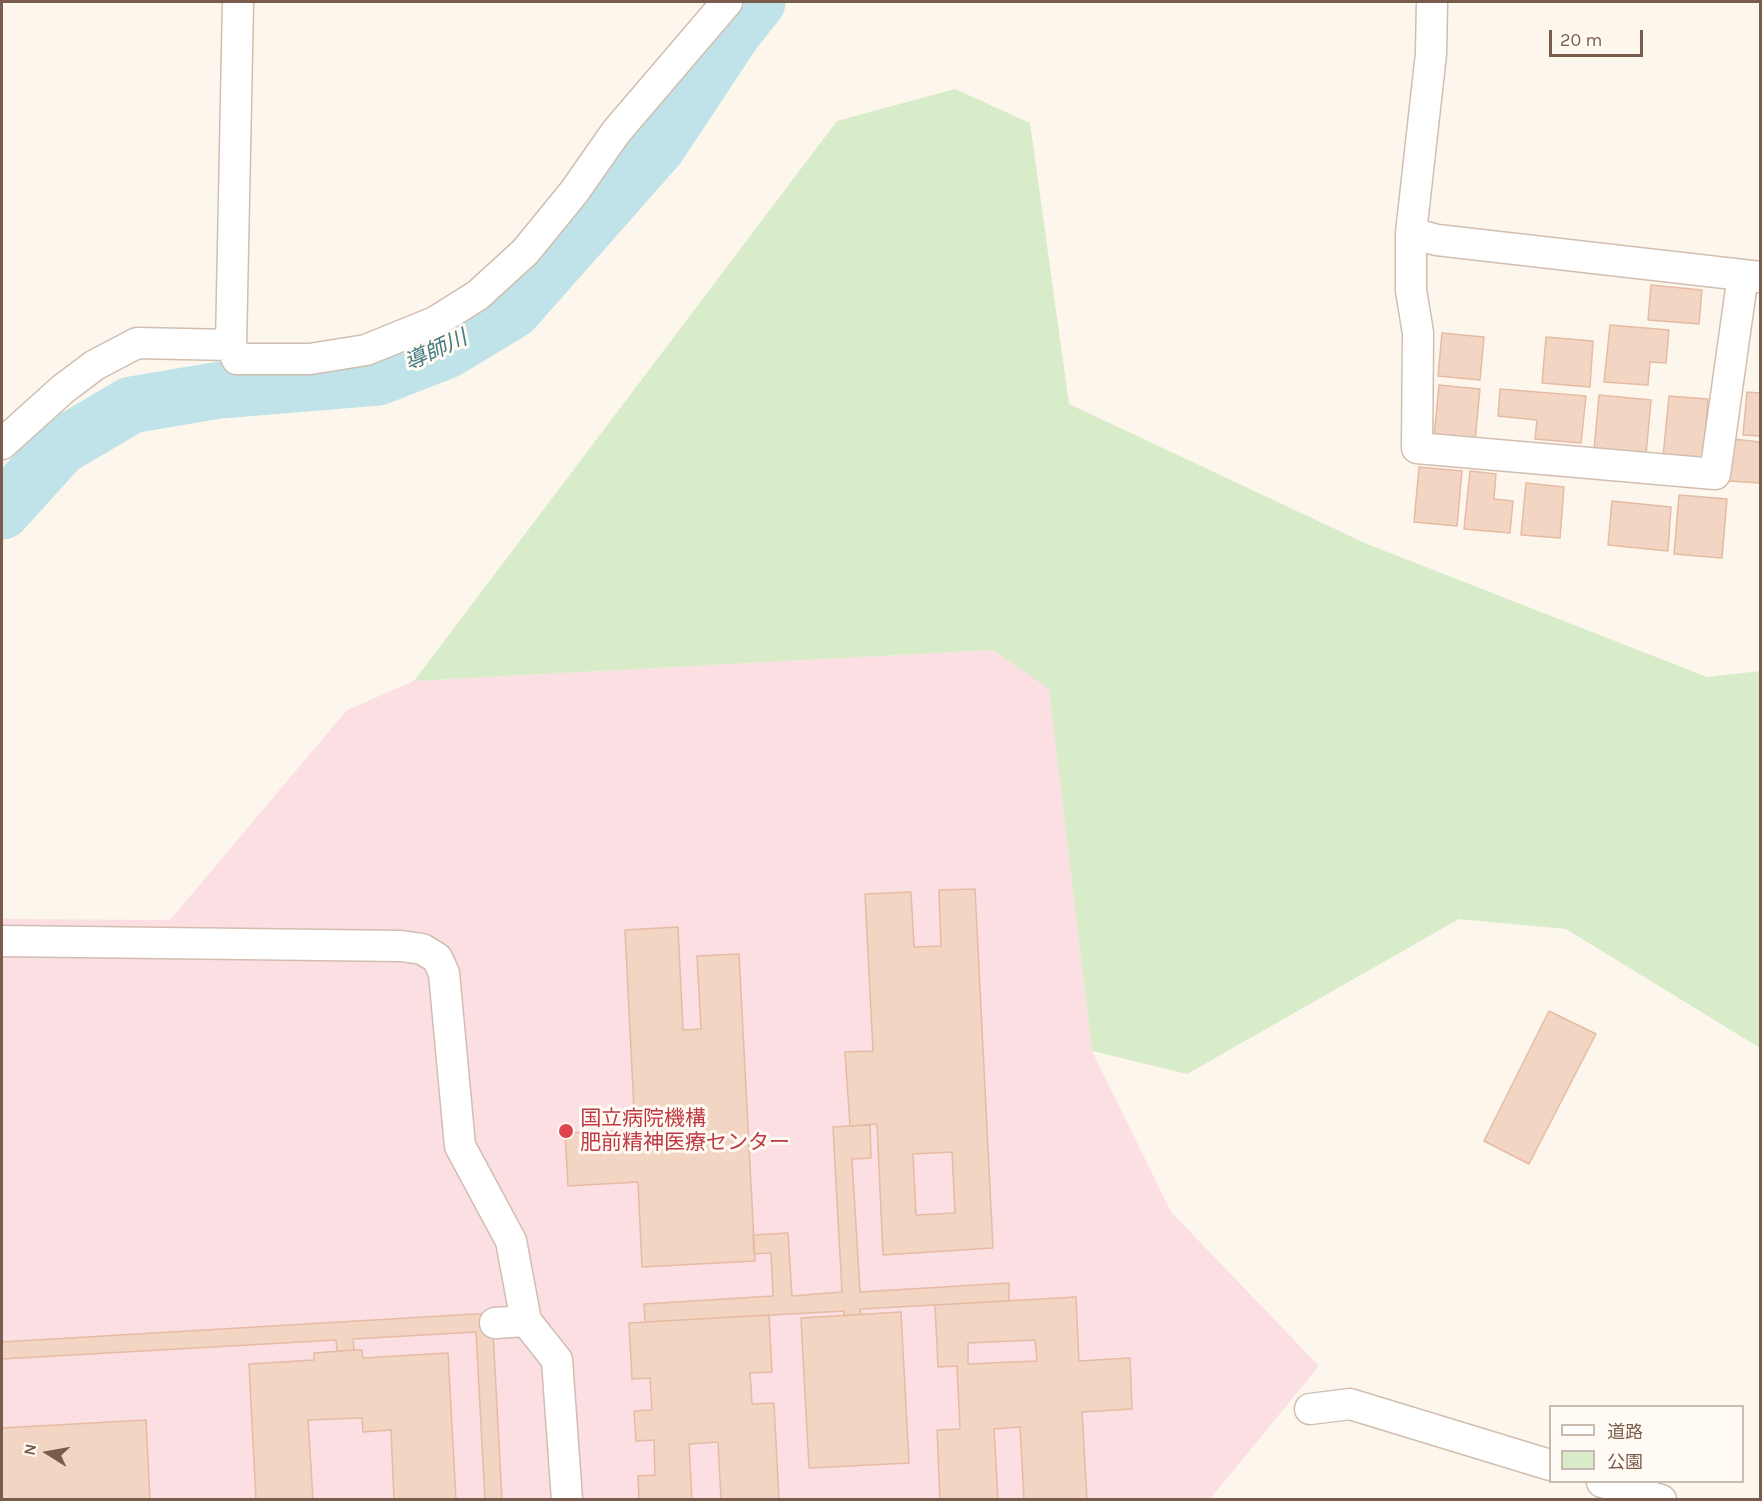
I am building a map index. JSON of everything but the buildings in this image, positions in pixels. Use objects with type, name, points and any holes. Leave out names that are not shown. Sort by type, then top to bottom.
[{"type":"street","points":[[238,2],[231,345],[237,359],[310,359],[366,350],[435,322],[478,295],[525,252],[574,192],[616,132],[727,2]]},
{"type":"street","points":[[1411,233],[1437,240],[1752,276],[1715,474],[1417,448],[1418,333],[1411,290],[1411,233],[1424,125],[1432,2]]},
{"type":"street","points":[[2,444],[63,389],[95,365],[137,344],[231,345]]},
{"type":"street","points":[[2,941],[401,946],[422,949],[437,958],[444,973],[460,1146],[511,1241],[526,1321],[557,1360],[567,1500]]},
{"type":"street","points":[[495,1323],[526,1321]]},
{"type":"street","points":[[1310,1409],[1350,1404],[1549,1465]]},
{"type":"street","points":[[1605,1483],[1661,1500]]},
{"type":"shaded area","name":"国立病院機構 肥前精神医療センター","points":[[993,650],[1049,688],[1092,1051],[1171,1212],[1319,1366],[1210,1499],[2,1500],[2,919],[170,920],[347,710],[414,681]]},
{"type":"green space","points":[[955,89],[1030,123],[1069,404],[1367,544],[1707,677],[1760,671],[1760,1048],[1566,929],[1459,919],[1187,1074],[1092,1051],[1049,689],[993,650],[414,681],[837,121]]},
{"type":"waterway","name":"導師川","points":[[2,511],[60,447],[131,405],[220,390],[378,377],[447,350],[513,310],[657,147],[733,32],[757,2]]},
{"type":"place","name":"国立病院機構 肥前精神医療センター","points":[[566,1131]]}]
